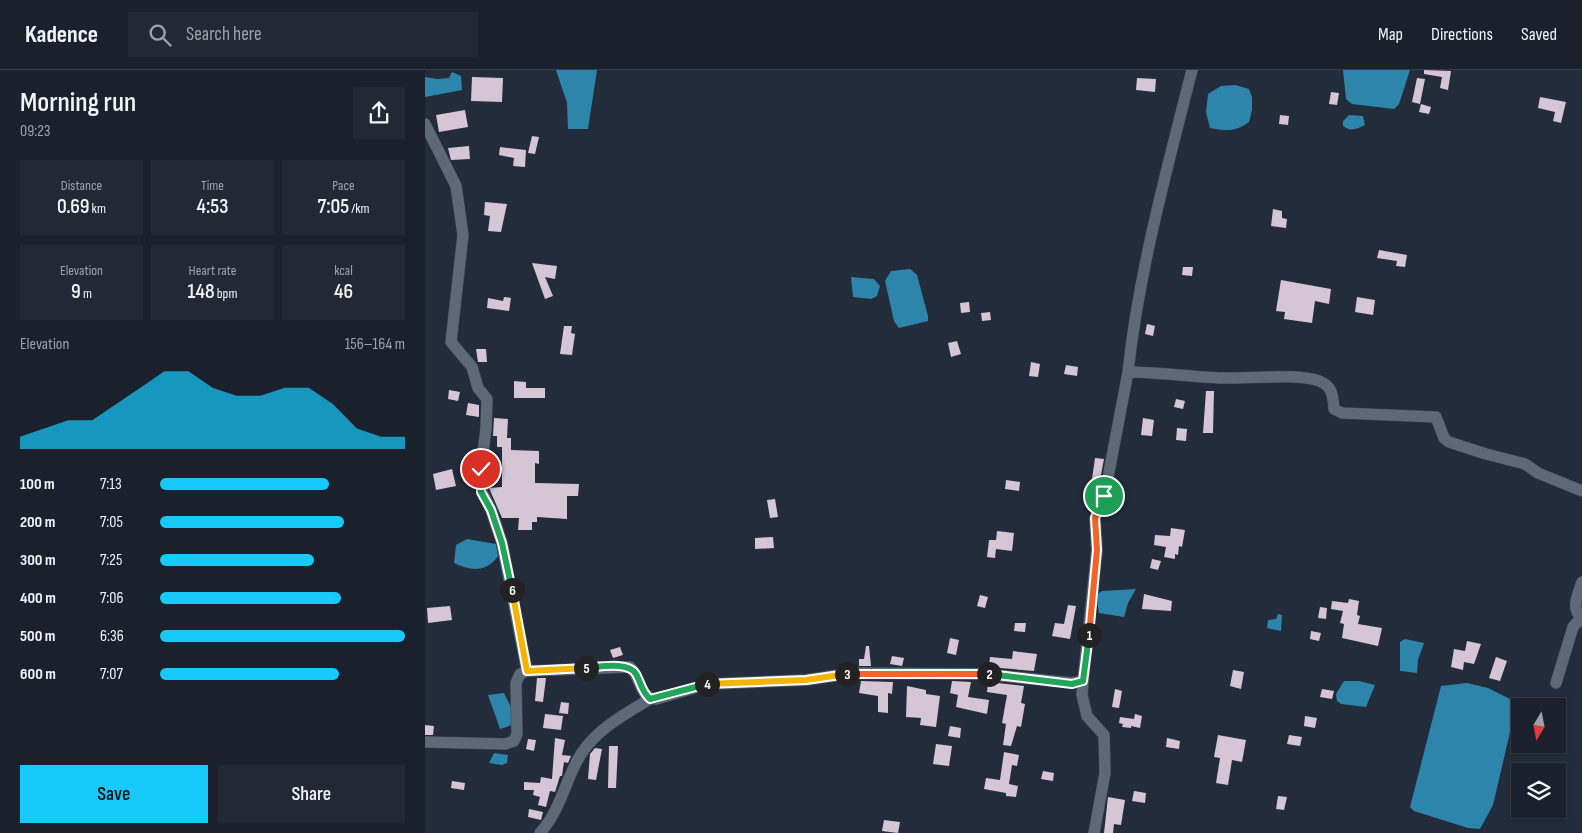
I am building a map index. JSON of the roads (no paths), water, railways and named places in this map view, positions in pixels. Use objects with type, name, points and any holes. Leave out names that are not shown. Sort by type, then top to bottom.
[{"type":"street","points":[[1095,833],[1105,773],[1105,754],[1103,735],[1087,716],[1082,695],[1097,550],[1095,518],[1106,488],[1128,372],[1132,330],[1159,204],[1192,70]]},
{"type":"street","points":[[425,124],[456,186],[463,235],[451,342],[472,367],[478,388],[487,399],[481,492],[491,510],[502,543],[527,671]]},
{"type":"street","points":[[1128,372],[1220,378],[1303,378],[1319,381],[1328,386],[1332,392],[1334,409],[1342,413],[1435,417],[1444,438],[1449,442],[1525,464],[1544,476],[1582,491]]},
{"type":"street","points":[[1556,683],[1573,627],[1581,618],[1576,613],[1575,605],[1582,582]]},
{"type":"street","points":[[425,742],[505,744],[514,741],[517,734],[516,682],[520,674],[527,671],[630,667],[636,672],[644,694],[650,699]]},
{"type":"street","points":[[540,833],[551,821],[581,754],[610,722],[650,699],[656,699],[708,684],[806,680],[853,673],[975,673],[1072,684],[1083,681]]},
{"type":"water","points":[[556,70],[597,70],[588,129],[568,129],[567,103]]},
{"type":"water","points":[[1343,70],[1410,70],[1399,104],[1394,109],[1352,104],[1346,99]]},
{"type":"water","points":[[452,72],[461,76],[462,90],[425,97],[425,77],[449,78]]},
{"type":"water","points":[[1235,85],[1249,89],[1252,97],[1252,110],[1249,122],[1240,128],[1230,130],[1210,128],[1206,112],[1208,94],[1221,86]]},
{"type":"water","points":[[1349,115],[1363,116],[1365,125],[1354,129],[1346,128],[1343,126],[1343,121]]},
{"type":"water","points":[[910,269],[917,275],[928,321],[899,328],[894,321],[885,281],[891,271]]},
{"type":"water","points":[[851,277],[874,279],[880,286],[877,296],[871,299],[853,297]]},
{"type":"water","points":[[467,539],[496,544],[498,556],[493,562],[478,569],[466,568],[454,563],[456,545]]},
{"type":"water","points":[[1136,589],[1128,603],[1124,617],[1099,613],[1096,595],[1102,591]]},
{"type":"water","points":[[1278,614],[1282,615],[1281,631],[1267,628],[1268,620],[1276,619]]},
{"type":"water","points":[[1405,639],[1424,643],[1418,660],[1417,673],[1400,671],[1400,642]]},
{"type":"water","points":[[1344,681],[1359,681],[1375,685],[1366,707],[1341,704],[1337,701],[1336,694]]},
{"type":"water","points":[[1467,683],[1488,688],[1510,699],[1511,701],[1511,728],[1493,805],[1480,829],[1468,828],[1414,811],[1410,807],[1441,686]]},
{"type":"water","points":[[504,693],[513,711],[512,725],[500,729],[488,695]]},
{"type":"water","points":[[494,753],[508,755],[507,763],[502,765],[489,763]]}]
